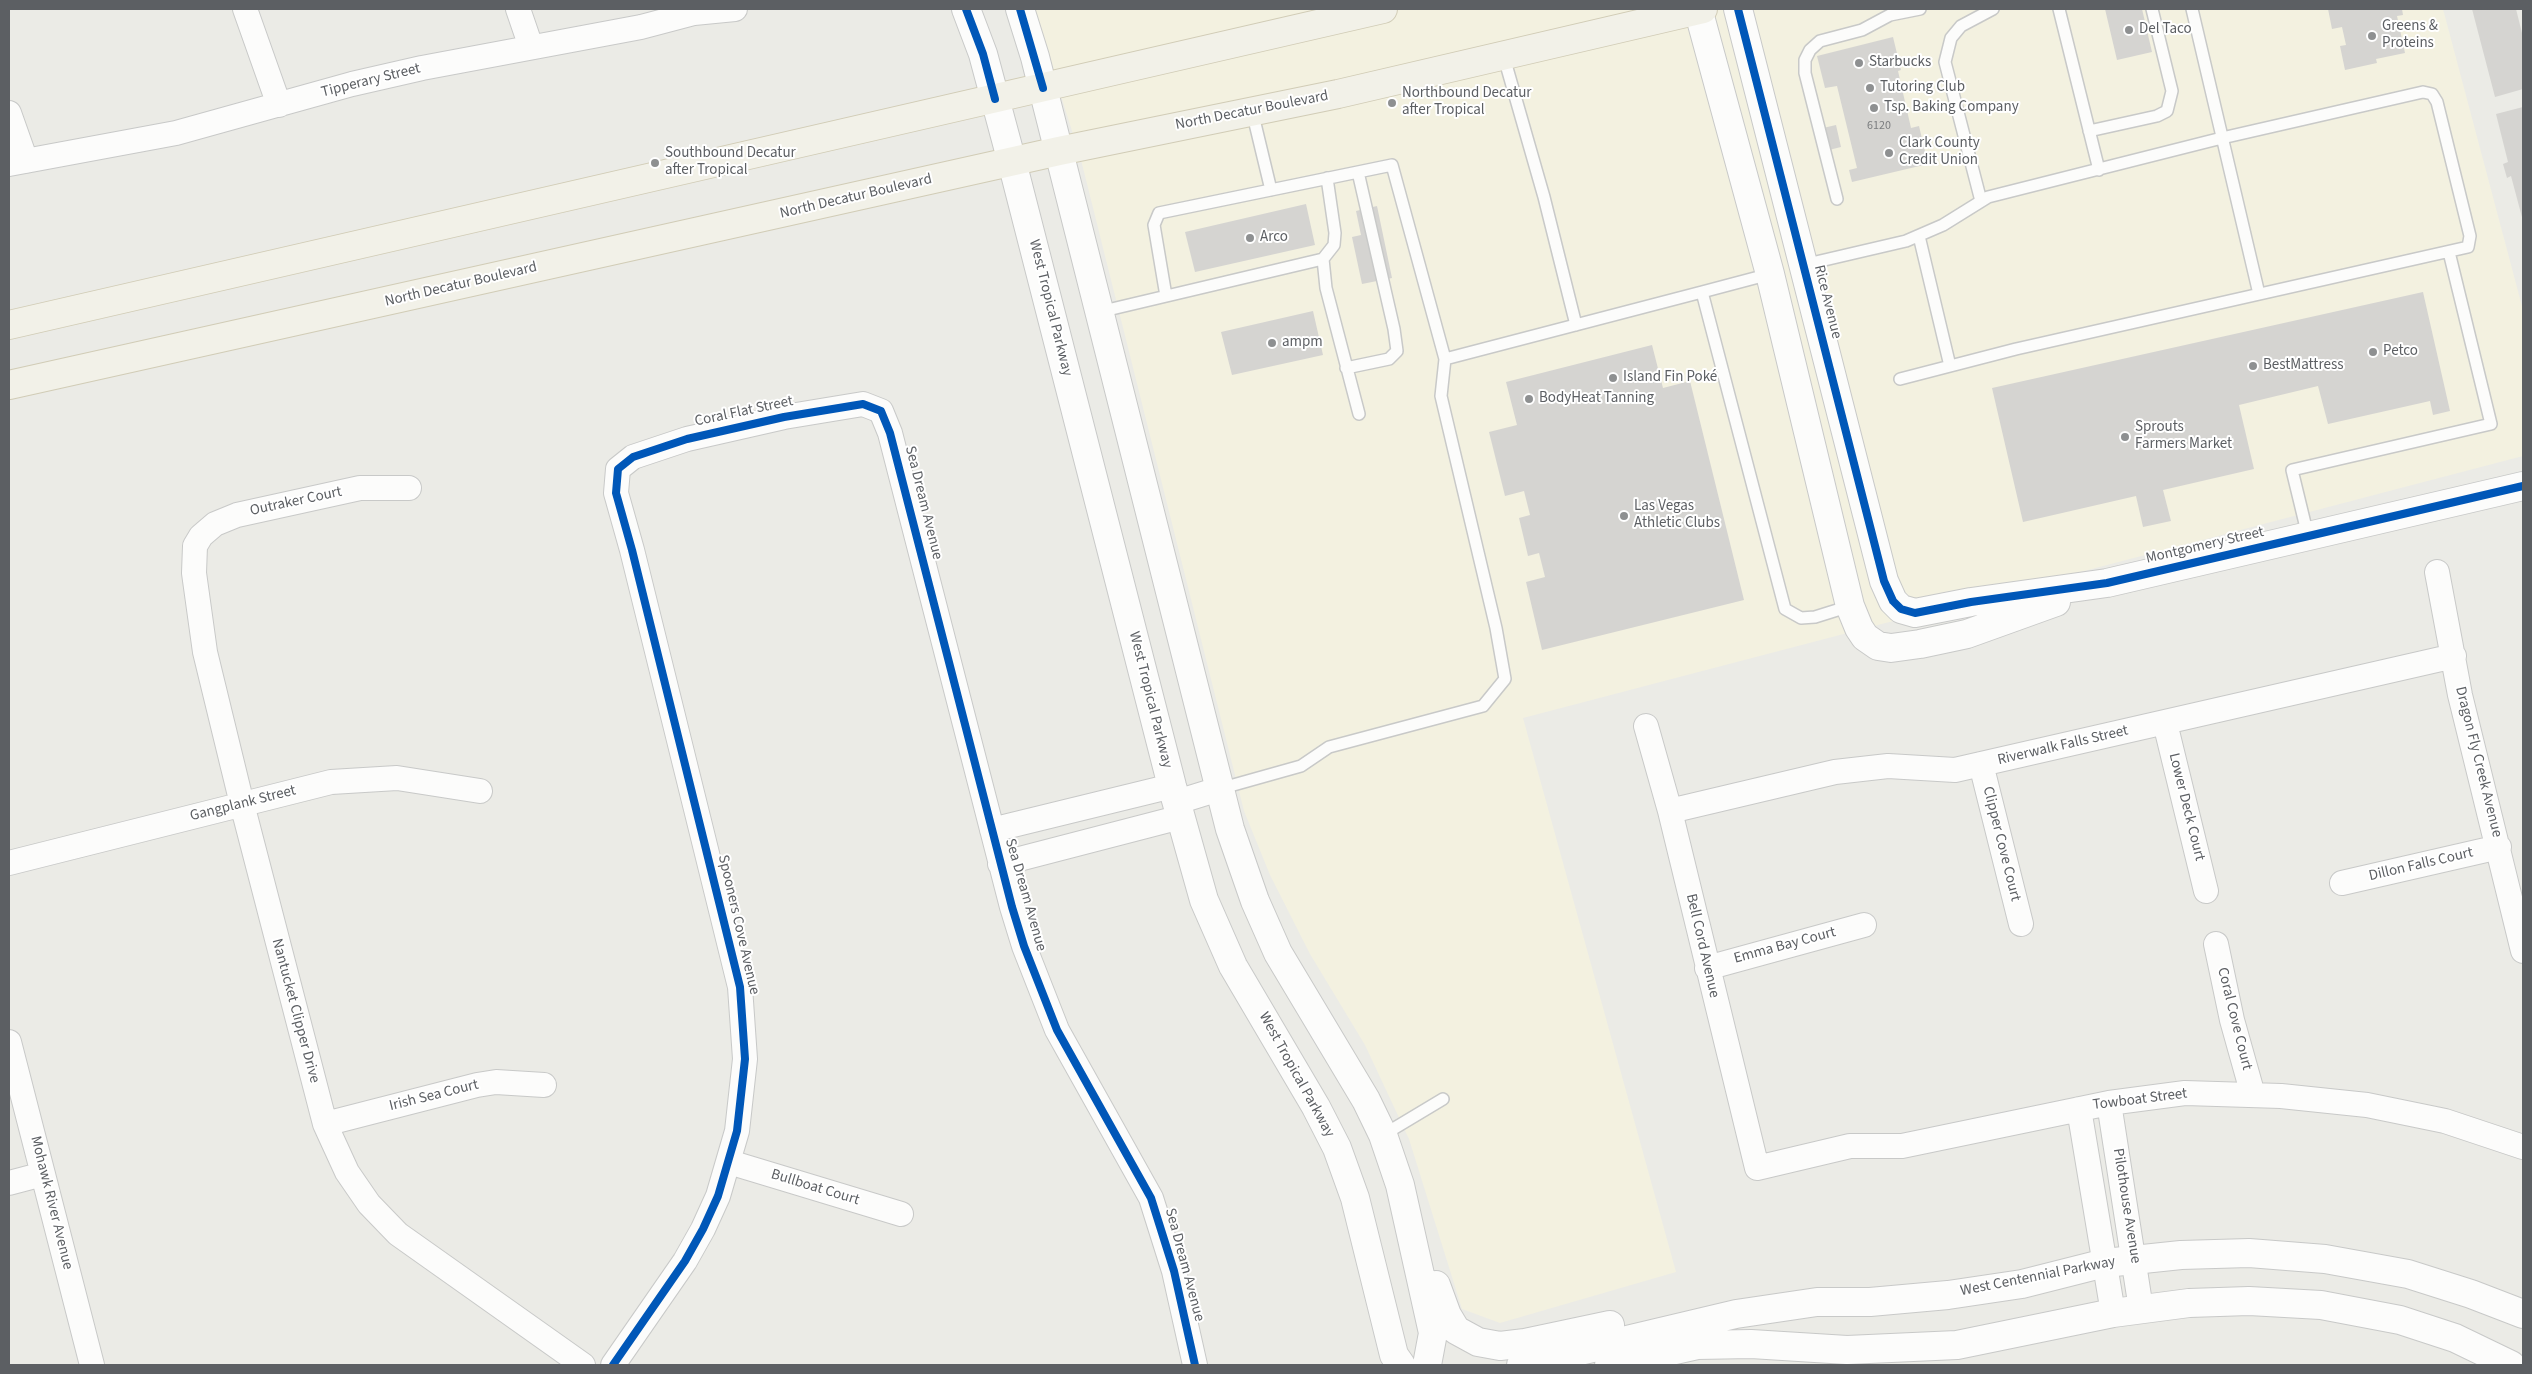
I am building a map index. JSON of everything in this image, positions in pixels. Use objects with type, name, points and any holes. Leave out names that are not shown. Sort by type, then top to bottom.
[{"type":"main road","name":"West Tropical Parkway","points":[[966,9],[983,54],[1012,162],[1204,900],[1233,966],[1316,1107],[1337,1148],[1355,1198],[1394,1355],[1401,1365]]},
{"type":"main road","points":[[1020,9],[1043,88],[1230,829],[1255,901],[1278,953],[1362,1093],[1383,1136],[1447,1315],[1456,1330],[1478,1342],[1500,1346],[1526,1344],[1744,1298],[1816,1302]]},
{"type":"main road","points":[[9,325],[1383,9]]},
{"type":"main road","points":[[1700,9],[1770,274],[1850,606],[1856,603],[1859,596],[1845,432]]},
{"type":"main road","name":"North Decatur Boulevard","points":[[9,385],[1058,151],[1338,94],[1700,9]]},
{"type":"main road","name":"Rice Avenue","points":[[1738,9],[1884,581],[1893,601]]},
{"type":"main road","points":[[1770,274],[1803,265]]},
{"type":"main road","name":"Montgomery Street","points":[[1893,601],[1901,609],[1915,613],[1971,602],[2107,583],[2523,486]]},
{"type":"main road","name":"Montgomery Street","points":[[1850,606],[1865,637],[1878,646],[1891,648],[1967,634],[2107,583]]},
{"type":"main road","points":[[1400,1185],[1433,1333],[1427,1365]]},
{"type":"main road","name":"West Centennial Parkway","points":[[1521,1365],[1736,1314],[1816,1302],[1870,1302],[1948,1295],[2022,1284],[2104,1263],[2182,1254],[2249,1253],[2326,1259],[2408,1274],[2471,1294],[2523,1314]]},
{"type":"main road","points":[[1609,1365],[1697,1345],[1751,1344],[1847,1350],[1957,1345],[2113,1313],[2189,1303],[2249,1301],[2321,1305],[2400,1320],[2455,1338],[2511,1365]]},
{"type":"street","points":[[245,9],[279,106]]},
{"type":"street","points":[[518,9],[532,47]]},
{"type":"street","name":"Tipperary Street","points":[[17,162],[176,133],[279,106],[352,84],[641,27],[694,13],[735,9]]},
{"type":"street","points":[[9,113],[17,162]]},
{"type":"street","name":"Coral Flat Street","points":[[618,469],[633,457],[687,439],[849,405],[863,404],[881,411]]},
{"type":"street","name":"Sea Dream Avenue","points":[[881,411],[898,463],[1000,864],[1024,946],[1057,1030],[1151,1198],[1169,1255],[1195,1365]]},
{"type":"street","name":"Spooners Cove Avenue","points":[[613,1365],[685,1261],[704,1229],[729,1162],[741,1103],[745,1060],[740,987],[632,550],[620,510],[616,493],[618,469]]},
{"type":"street","name":"Outraker Court","points":[[195,546],[201,536],[215,524],[237,515],[360,488],[409,488]]},
{"type":"street","name":"Nantucket Clipper Drive","points":[[195,546],[194,573],[204,642],[242,804],[325,1124],[347,1172],[369,1204],[398,1234],[583,1365]]},
{"type":"street","name":"Dragon Fly Creek Avenue","points":[[2437,572],[2460,696],[2499,847],[2523,951]]},
{"type":"street","name":"Riverwalk Falls Street","points":[[1670,811],[1835,772],[1888,766],[1955,770],[2454,656]]},
{"type":"street","name":"Lower Deck Court","points":[[2165,723],[2206,891]]},
{"type":"street","name":"Bell Cord Avenue","points":[[1646,726],[1670,811],[1757,1168]]},
{"type":"street","name":"Clipper Cove Court","points":[[1981,764],[2021,924]]},
{"type":"street","name":"Gangplank Street","points":[[9,863],[331,782],[397,778],[480,791]]},
{"type":"street","points":[[1000,864],[1073,845],[1177,802],[1220,789]]},
{"type":"street","points":[[992,830],[1065,813],[1177,802]]},
{"type":"street","points":[[1065,813],[1073,845]]},
{"type":"street","name":"Dillon Falls Court","points":[[2342,883],[2499,847]]},
{"type":"street","name":"Emma Bay Court","points":[[1707,968],[1864,925]]},
{"type":"street","name":"Coral Cove Court","points":[[2216,944],[2232,1020],[2253,1095]]},
{"type":"street","name":"Mohawk River Avenue","points":[[9,1042],[92,1365]]},
{"type":"street","name":"Irish Sea Court","points":[[325,1124],[477,1085],[496,1082],[544,1085]]},
{"type":"street","name":"Towboat Street","points":[[1757,1168],[1850,1146],[1902,1146],[2109,1103],[2185,1093],[2253,1095],[2319,1100],[2406,1112],[2445,1121],[2523,1147]]},
{"type":"street","name":"Pilothouse Avenue","points":[[2109,1103],[2135,1259],[2141,1309]]},
{"type":"street","name":"Pilothouse Avenue","points":[[2079,1109],[2113,1313]]},
{"type":"street","name":"Bullboat Court","points":[[729,1162],[901,1214]]},
{"type":"street","points":[[9,1183],[43,1174]]},
{"type":"lane","points":[[1837,199],[1805,73],[1805,60],[1810,50],[1820,41],[1862,30],[1890,15],[1920,9]]},
{"type":"lane","points":[[1981,201],[1945,62],[1951,38],[1961,26],[1993,9]]},
{"type":"lane","points":[[2059,9],[2099,170]]},
{"type":"lane","points":[[2089,131],[2157,116],[2167,111],[2172,91],[2152,9]]},
{"type":"lane","points":[[2192,9],[2259,294]]},
{"type":"lane","points":[[1503,54],[1544,196],[1576,325]]},
{"type":"lane","points":[[1803,265],[1906,241],[1944,225],[1988,197],[2222,138],[2423,92],[2432,94],[2437,102],[2470,236],[2468,247],[1900,378]]},
{"type":"lane","points":[[1252,110],[1271,190]]},
{"type":"lane","points":[[1166,296],[1154,224],[1159,213],[1392,165],[1445,359],[1441,396],[1496,628],[1505,678],[1484,706],[1329,747],[1301,766],[1220,789]]},
{"type":"lane","points":[[1346,368],[1389,359],[1396,351],[1394,328],[1358,172]]},
{"type":"lane","points":[[1327,178],[1335,233],[1334,245],[1324,259],[1326,288],[1359,414]]},
{"type":"lane","points":[[1919,236],[1950,366]]},
{"type":"lane","points":[[2308,536],[2292,470],[2491,424],[2450,252]]},
{"type":"lane","points":[[1099,312],[1324,259]]},
{"type":"lane","points":[[1445,359],[1770,274]]},
{"type":"lane","points":[[1702,292],[1785,608],[1801,618],[1815,617],[1850,606]]},
{"type":"lane","points":[[1383,1136],[1443,1099]]},
{"type":"shaded area","points":[[1034,9],[2443,9],[2523,310],[2523,456],[1523,718],[1676,1272],[1500,1323],[1462,1309],[1409,1139],[1365,1045],[1310,954],[1270,875],[1244,811],[1081,160]]},
{"type":"building","name":"Del Taco","points":[[2105,9],[2142,9],[2152,52],[2117,60]]},
{"type":"building","name":"Greens & Proteins","points":[[2328,9],[2402,9],[2403,15],[2397,16],[2405,53],[2376,59],[2377,63],[2345,70],[2340,46],[2346,45],[2342,27],[2332,29]]},
{"type":"building","points":[[2472,9],[2516,9],[2523,37],[2523,89],[2495,97]]},
{"type":"building","points":[[1893,37],[1901,70],[1898,71],[1911,128],[1919,126],[1928,164],[1852,182],[1849,170],[1857,168],[1837,86],[1825,88],[1817,56]]},
{"type":"building","points":[[2523,107],[2523,221],[2511,176],[2507,178],[2503,164],[2508,162],[2496,114]]},
{"type":"building","points":[[1836,125],[1841,147],[1829,150],[1823,128]]},
{"type":"building","points":[[1306,204],[1315,245],[1195,272],[1185,232]]},
{"type":"building","points":[[1377,206],[1392,278],[1362,284],[1352,237],[1361,235],[1356,211]]},
{"type":"building","name":"Sprouts Farmers Market","points":[[2423,292],[2450,411],[2433,415],[2430,401],[2328,424],[2318,386],[2239,405],[2254,469],[2163,490],[2171,521],[2143,527],[2136,496],[2023,522],[1992,388]]},
{"type":"building","name":"ampm","points":[[1313,311],[1323,355],[1232,375],[1221,332]]},
{"type":"building","name":"Las Vegas Athletic Clubs","points":[[1652,345],[1663,388],[1690,381],[1744,600],[1542,650],[1526,582],[1545,577],[1539,553],[1528,556],[1519,518],[1530,515],[1524,491],[1505,496],[1489,432],[1517,425],[1506,382]]},
{"type":"cycle path","points":[[966,9],[983,54],[995,99]]},
{"type":"cycle path","points":[[1020,9],[1043,88]]},
{"type":"cycle path","points":[[1738,9],[1884,581],[1893,601],[1901,609],[1915,613],[1971,602],[2107,583],[2523,486]]},
{"type":"cycle path","points":[[613,1365],[685,1261],[703,1229],[718,1196],[737,1131],[745,1059],[740,987],[632,550],[616,493],[618,469],[633,457],[687,439],[784,417],[863,404],[881,411],[890,433],[1012,907],[1024,946],[1057,1030],[1151,1198],[1174,1271],[1195,1365]]},
{"type":"place","name":"Del Taco","points":[[2129,30]]},
{"type":"place","name":"Greens & Proteins","points":[[2372,36]]},
{"type":"place","name":"Starbucks","points":[[1859,63]]},
{"type":"place","name":"Tutoring Club","points":[[1870,88]]},
{"type":"place","name":"Northbound Decatur after Tropical","points":[[1392,103]]},
{"type":"place","name":"Tsp. Baking Company","points":[[1874,108]]},
{"type":"place","name":"Clark County Credit Union","points":[[1889,153]]},
{"type":"place","name":"Southbound Decatur after Tropical","points":[[655,163]]},
{"type":"place","name":"Arco","points":[[1250,238]]},
{"type":"place","name":"ampm","points":[[1272,343]]},
{"type":"place","name":"Petco","points":[[2373,352]]},
{"type":"place","name":"BestMattress","points":[[2253,366]]},
{"type":"place","name":"Island Fin Poké","points":[[1613,378]]},
{"type":"place","name":"BodyHeat Tanning","points":[[1529,399]]},
{"type":"place","name":"Sprouts Farmers Market","points":[[2125,437]]},
{"type":"place","name":"Las Vegas Athletic Clubs","points":[[1624,516]]}]
